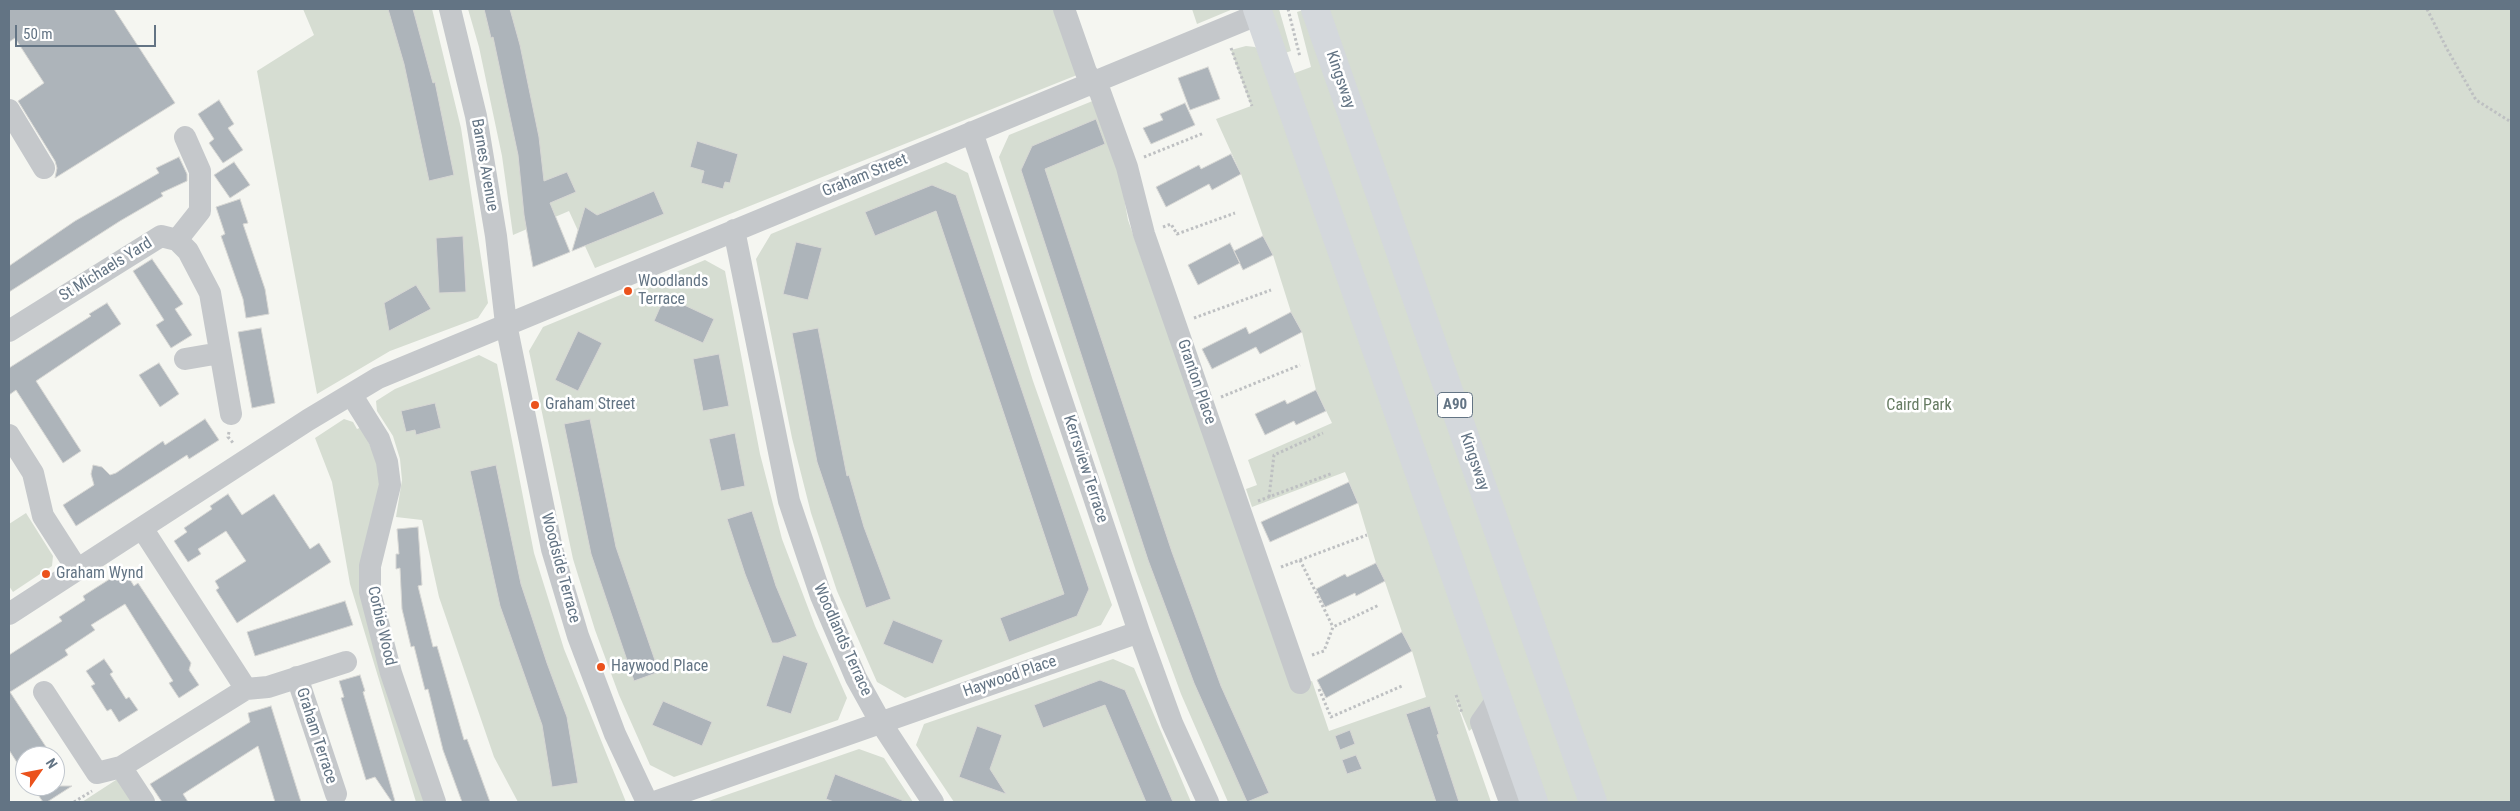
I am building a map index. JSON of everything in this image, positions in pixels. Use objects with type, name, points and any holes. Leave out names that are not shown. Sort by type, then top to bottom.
[{"type":"highway","name":"Kingsway","points":[[1316,9],[1593,802]]},
{"type":"highway","points":[[1258,11],[1534,802]]},
{"type":"street","name":"Barnes Avenue","points":[[450,9],[476,116],[496,236],[506,324]]},
{"type":"street","name":"Granton Place","points":[[1064,9],[1086,72],[1100,92],[1127,167],[1144,234],[1293,662],[1309,684]]},
{"type":"street","name":"Graham Street","points":[[9,614],[245,461],[378,378],[403,366],[1224,28],[1258,11]]},
{"type":"street","points":[[9,110],[44,168]]},
{"type":"street","name":"Kerrsview Terrace","points":[[972,132],[1139,632],[1172,723],[1208,802]]},
{"type":"street","points":[[177,240],[200,210],[200,171],[185,137]]},
{"type":"street","name":"Woodlands Terrace","points":[[734,230],[789,501],[821,596],[856,678],[881,723],[933,802]]},
{"type":"street","name":"St Michaels Yard","points":[[9,331],[161,236],[177,240],[188,251],[210,293],[231,414]]},
{"type":"street","name":"Woodside Terrace","points":[[506,324],[552,549],[581,645],[616,734],[648,802]]},
{"type":"street","points":[[185,359],[220,352]]},
{"type":"street","name":"Corbie Wood","points":[[351,394],[379,439],[387,462],[390,485],[370,566],[370,592],[391,672],[435,802]]},
{"type":"street","points":[[9,436],[34,473],[43,516],[78,569]]},
{"type":"street","points":[[44,692],[97,773],[121,767],[246,689],[142,528]]},
{"type":"street","name":"Haywood Place","points":[[655,802],[1139,632]]},
{"type":"street","name":"Graham Terrace","points":[[246,689],[268,687],[346,662]]},
{"type":"street","name":"Graham Terrace","points":[[297,678],[336,794]]},
{"type":"street","points":[[1498,698],[1481,722],[1510,802]]},
{"type":"street","points":[[121,767],[144,802]]},
{"type":"path","points":[[2427,9],[2476,100],[2511,122]]},
{"type":"path","points":[[1224,28],[1252,106]]},
{"type":"path","points":[[1127,167],[1146,164],[1144,158],[1204,133]]},
{"type":"path","points":[[1144,234],[1171,224],[1176,234],[1235,213]]},
{"type":"path","points":[[1176,324],[1271,290]]},
{"type":"path","points":[[1204,404],[1300,365]]},
{"type":"path","points":[[231,414],[228,437],[245,461]]},
{"type":"path","points":[[1269,497],[1274,455],[1323,433]]},
{"type":"path","points":[[1239,507],[1333,473]]},
{"type":"path","points":[[1263,573],[1367,535]]},
{"type":"path","points":[[1300,560],[1333,628]]},
{"type":"path","points":[[1293,662],[1324,651],[1333,628],[1379,605]]},
{"type":"path","points":[[1309,684],[1331,718],[1402,686]]},
{"type":"green space","points":[[303,9],[432,9],[461,128],[488,303],[478,318],[390,351],[317,394],[257,71],[314,35]]},
{"type":"green space","points":[[468,9],[1053,9],[1077,75],[595,268],[569,211],[513,235],[502,156],[479,47]]},
{"type":"green space","points":[[1192,9],[1233,9],[1197,24]]},
{"type":"green space","points":[[1269,9],[1279,9],[1291,51],[1285,53]]},
{"type":"green space","name":"Caird Park","points":[[1327,9],[2511,9],[2511,802],[1603,802]]},
{"type":"green space","points":[[1303,10],[1581,802],[1546,802],[1292,74],[1311,67],[1297,12]]},
{"type":"green space","points":[[1246,46],[1255,47],[1262,53],[1488,698],[1481,722],[1469,731],[1454,695],[1491,802],[1228,802],[1181,694],[1136,571],[999,157],[1009,135],[1095,100],[1117,159],[1128,220],[1292,688],[1312,681],[1329,731],[1426,697],[1412,651],[1402,632],[1385,582],[1376,563],[1358,503],[1345,472],[1252,507],[1246,489],[1257,485],[1248,460],[1332,423],[1316,390],[1302,332],[1291,312],[1273,255],[1263,236],[1241,174],[1216,119],[1251,106],[1231,50]]},
{"type":"green space","points":[[946,162],[968,173],[1033,381],[1112,605],[1101,625],[905,698],[877,682],[837,591],[811,513],[792,438],[756,259],[771,234]]},
{"type":"green space","points":[[705,260],[725,271],[760,454],[782,539],[815,626],[847,698],[838,720],[674,777],[650,765],[619,695],[595,630],[573,559],[529,351],[543,327]]},
{"type":"green space","points":[[479,355],[497,364],[534,553],[564,649],[626,802],[518,802],[494,757],[439,597],[422,520],[396,517],[402,480],[400,459],[393,436],[377,411],[376,401],[395,389]]},
{"type":"green space","points":[[344,419],[353,422],[357,429],[362,427],[381,471],[378,504],[363,568],[427,802],[416,802],[350,584],[332,482],[315,438]]},
{"type":"green space","points":[[26,513],[53,556],[52,566],[13,592],[9,586],[9,524]]},
{"type":"green space","points":[[1113,659],[1134,668],[1191,802],[954,802],[916,745],[924,724]]},
{"type":"green space","points":[[859,749],[884,758],[913,802],[706,802]]},
{"type":"green space","points":[[119,778],[135,802],[82,802]]},
{"type":"building","points":[[9,9],[114,9],[175,103],[55,178],[57,168],[55,161],[18,101],[44,83],[15,38],[9,42]]},
{"type":"building","points":[[388,9],[413,9],[433,83],[435,82],[454,175],[429,181],[404,64]]},
{"type":"building","points":[[484,9],[510,9],[520,45],[539,137],[544,181],[567,172],[576,192],[550,203],[570,252],[533,267],[524,215],[518,155],[493,37],[491,38]]},
{"type":"building","points":[[1208,67],[1220,99],[1190,110],[1178,78]]},
{"type":"building","points":[[219,100],[234,124],[228,128],[243,150],[223,163],[209,143],[214,139],[198,114]]},
{"type":"building","points":[[1185,103],[1195,125],[1151,144],[1143,128],[1163,120],[1160,114]]},
{"type":"building","points":[[1096,119],[1105,144],[1045,169],[1172,552],[1221,686],[1269,793],[1247,802],[1194,683],[1148,560],[1021,170],[1032,146]]},
{"type":"building","points":[[697,141],[738,154],[730,183],[725,182],[723,189],[701,183],[704,171],[690,167]]},
{"type":"building","points":[[1231,154],[1241,174],[1212,190],[1209,184],[1166,207],[1156,187],[1199,165],[1201,169]]},
{"type":"building","points":[[179,157],[187,174],[187,181],[161,193],[163,196],[120,221],[9,292],[9,266],[75,221],[159,173],[156,168]]},
{"type":"building","points":[[234,162],[250,185],[230,198],[214,175]]},
{"type":"building","points":[[932,185],[956,195],[1089,589],[1077,616],[1009,642],[1000,618],[1064,594],[1000,402],[936,211],[875,236],[865,212]]},
{"type":"building","points":[[654,191],[664,214],[572,251],[585,207],[597,215]]},
{"type":"building","points":[[240,199],[248,223],[243,224],[265,289],[269,314],[246,318],[243,299],[221,236],[225,234],[216,207]]},
{"type":"building","points":[[463,236],[466,292],[439,293],[436,238]]},
{"type":"building","points":[[1263,236],[1273,255],[1243,270],[1234,251]]},
{"type":"building","points":[[796,242],[822,248],[808,300],[783,294]]},
{"type":"building","points":[[1230,243],[1240,263],[1198,285],[1188,265]]},
{"type":"building","points":[[152,259],[183,304],[175,309],[192,335],[171,348],[156,325],[164,320],[133,271]]},
{"type":"building","points":[[416,285],[431,309],[389,331],[384,303]]},
{"type":"building","points":[[665,296],[714,319],[703,343],[654,321]]},
{"type":"building","points":[[107,303],[121,324],[36,381],[81,451],[63,463],[16,390],[9,395],[9,368],[91,316],[89,314]]},
{"type":"building","points":[[1291,312],[1302,332],[1260,354],[1256,347],[1212,369],[1202,349],[1246,327],[1249,334]]},
{"type":"building","points":[[261,328],[275,403],[252,408],[238,332]]},
{"type":"building","points":[[818,328],[847,476],[849,475],[864,527],[891,599],[866,608],[817,462],[792,333]]},
{"type":"building","points":[[578,331],[602,343],[578,391],[555,380]]},
{"type":"building","points":[[719,354],[729,406],[703,411],[693,359]]},
{"type":"building","points":[[159,363],[179,394],[160,407],[139,375]]},
{"type":"building","points":[[1316,390],[1326,411],[1296,425],[1294,421],[1265,435],[1255,414],[1285,400],[1287,404]]},
{"type":"building","points":[[435,403],[441,428],[416,435],[415,430],[406,432],[401,411]]},
{"type":"building","points":[[205,419],[219,440],[189,459],[187,455],[76,526],[63,505],[94,485],[91,474],[93,465],[102,467],[110,475],[116,473],[163,441],[165,445]]},
{"type":"building","points":[[590,419],[616,547],[659,672],[634,681],[591,554],[564,424]]},
{"type":"building","points":[[735,433],[745,486],[721,491],[709,439]]},
{"type":"building","points":[[496,465],[521,584],[567,717],[578,783],[552,787],[542,725],[500,606],[470,471]]},
{"type":"building","points":[[1349,482],[1358,503],[1270,542],[1261,522]]},
{"type":"building","points":[[228,494],[242,515],[274,494],[310,549],[319,543],[331,562],[237,623],[216,590],[219,588],[215,581],[246,561],[226,531],[198,549],[201,554],[188,562],[174,541],[187,532],[184,528],[212,509],[210,506]]},
{"type":"building","points":[[752,511],[776,586],[797,636],[778,643],[772,643],[745,574],[727,519]]},
{"type":"building","points":[[418,527],[422,585],[418,586],[433,647],[437,646],[464,740],[467,739],[490,802],[462,802],[443,750],[428,689],[425,690],[414,646],[411,647],[402,609],[400,568],[396,569],[396,554],[399,554],[397,529]]},
{"type":"building","points":[[1376,563],[1385,581],[1356,596],[1355,593],[1325,607],[1316,589],[1345,574],[1347,577]]},
{"type":"building","points":[[124,570],[134,586],[138,583],[191,663],[189,670],[199,685],[179,698],[169,683],[173,681],[125,604],[91,625],[95,630],[65,650],[68,655],[10,692],[45,746],[15,746],[15,759],[9,750],[9,655],[62,621],[59,617],[85,600],[83,596]]},
{"type":"building","points":[[345,601],[353,625],[255,656],[247,632]]},
{"type":"building","points":[[893,620],[943,640],[933,664],[883,644]]},
{"type":"building","points":[[1402,632],[1412,651],[1326,698],[1317,680]]},
{"type":"building","points":[[783,655],[808,663],[791,714],[766,706]]},
{"type":"building","points":[[104,659],[113,672],[110,674],[126,699],[129,697],[138,710],[119,722],[111,709],[107,711],[91,686],[95,684],[86,671]]},
{"type":"building","points":[[360,675],[365,691],[363,692],[395,801],[392,802],[375,777],[366,780],[341,698],[344,697],[339,681]]},
{"type":"building","points":[[1100,680],[1125,690],[1173,802],[1146,802],[1105,705],[1043,728],[1034,705]]},
{"type":"building","points":[[663,701],[712,722],[702,746],[652,725]]},
{"type":"building","points":[[271,706],[301,802],[275,802],[258,746],[183,794],[188,802],[162,802],[150,784],[250,722],[248,713]]},
{"type":"building","points":[[1430,706],[1439,734],[1437,735],[1459,802],[1436,802],[1406,714]]},
{"type":"building","points":[[977,726],[1002,735],[990,769],[1006,794],[959,777]]},
{"type":"building","points":[[1350,730],[1355,744],[1340,750],[1335,736]]},
{"type":"building","points":[[1356,755],[1362,769],[1347,774],[1342,760]]},
{"type":"building","points":[[835,774],[904,802],[834,802],[826,799]]},
{"type":"building","points":[[65,786],[72,786],[65,790]]},
{"type":"building","points":[[39,796],[56,796],[47,802],[43,802]]},
{"type":"place","name":"Woodlands Terrace","points":[[628,291]]},
{"type":"place","name":"Graham Street","points":[[535,405]]},
{"type":"place","name":"Graham Wynd","points":[[46,574]]},
{"type":"place","name":"Haywood Place","points":[[601,667]]}]
